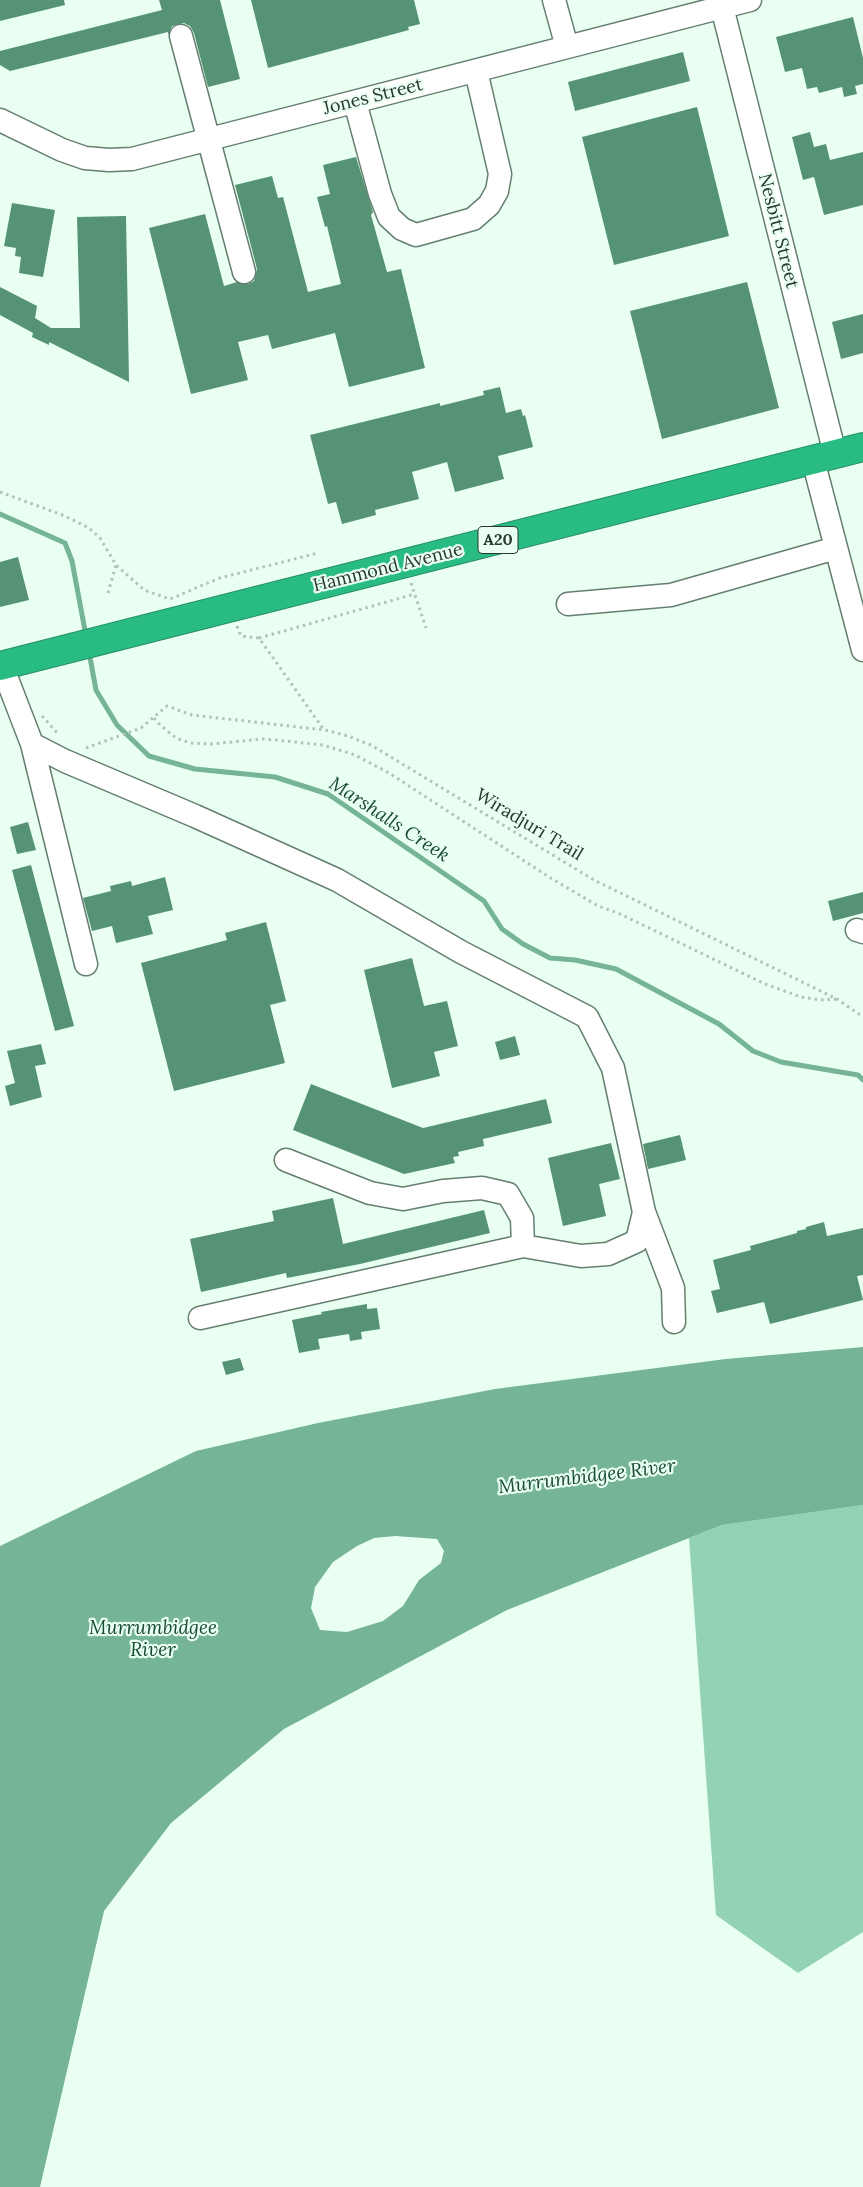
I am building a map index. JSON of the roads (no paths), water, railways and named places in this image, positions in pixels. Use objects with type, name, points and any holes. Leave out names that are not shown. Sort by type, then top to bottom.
[{"type":"highway","name":"Hammond Avenue","points":[[1,666],[863,447]]},
{"type":"street","points":[[554,0],[567,48]]},
{"type":"street","name":"Jones Street","points":[[0,120],[62,150],[84,158],[132,159],[750,0]]},
{"type":"street","name":"Nesbitt Street","points":[[722,7],[824,457],[836,548],[863,650]]},
{"type":"street","points":[[181,36],[244,272]]},
{"type":"street","points":[[355,102],[380,194],[389,217],[402,229],[416,235],[473,219],[489,206],[497,191],[500,174],[476,71]]},
{"type":"street","points":[[568,604],[671,595],[836,548]]},
{"type":"street","points":[[1,666],[32,744],[86,964]]},
{"type":"street","points":[[32,744],[65,761],[195,816],[337,880],[461,952],[587,1017],[613,1068],[644,1212],[673,1288],[674,1322]]},
{"type":"street","points":[[286,1160],[370,1193],[403,1199],[443,1191],[482,1188],[508,1194],[522,1218],[523,1246]]},
{"type":"street","points":[[200,1318],[523,1246],[581,1256],[608,1254],[638,1241],[644,1212]]},
{"type":"water","name":"Murrumbidgee River","points":[[863,1347],[863,1505],[722,1525],[507,1610],[284,1729],[171,1823],[104,1911],[40,2187],[0,2187],[0,1546],[196,1451],[318,1423],[495,1389],[726,1359]],"holes":[[[395,1536],[437,1539],[444,1551],[441,1563],[419,1580],[403,1606],[383,1621],[347,1632],[320,1630],[311,1608],[315,1587],[333,1562],[357,1546],[374,1538]]]},
{"type":"waterway","name":"Marshalls Creek","points":[[0,514],[65,543],[72,561],[86,636]]},
{"type":"waterway","name":"Marshalls Creek","points":[[89,652],[96,690],[117,725],[149,756],[195,769],[275,777],[328,794],[484,901],[502,929],[523,944],[550,958],[575,960],[616,969],[719,1024],[753,1051],[781,1062],[858,1075],[863,1080]]}]
